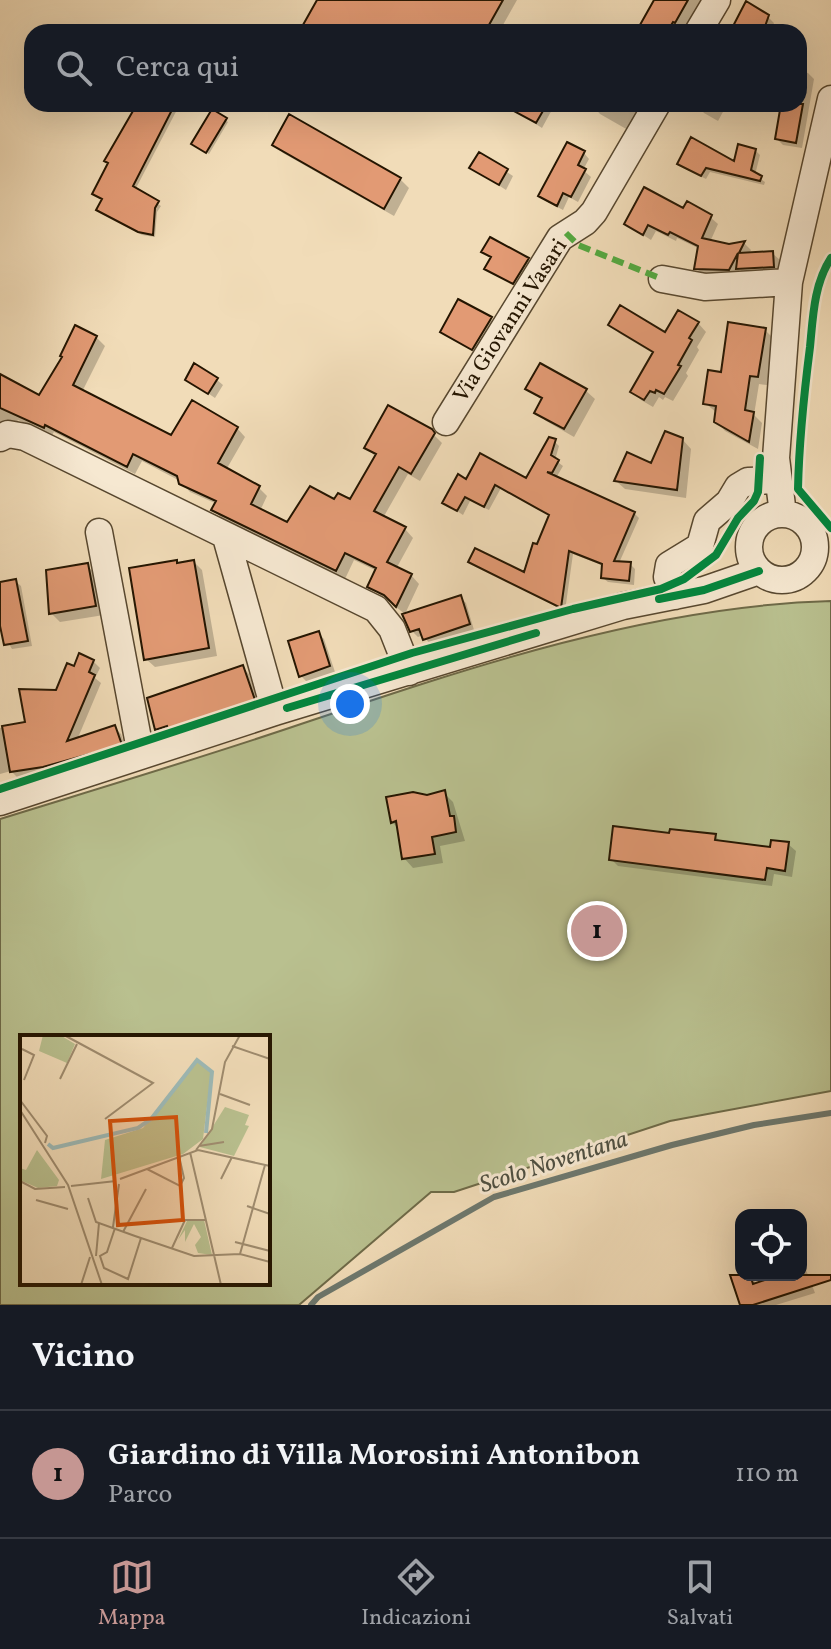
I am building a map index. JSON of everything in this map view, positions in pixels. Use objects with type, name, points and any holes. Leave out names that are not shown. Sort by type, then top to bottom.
[{"type":"street","points":[[703,24],[717,0]]},
{"type":"street","points":[[783,514],[777,480],[778,420],[789,282],[831,99]]},
{"type":"street","name":"Via Giovanni Vasari","points":[[446,422],[560,238],[585,222],[594,212],[652,112]]},
{"type":"street","points":[[662,279],[705,287],[789,282]]},
{"type":"street","points":[[0,438],[8,434],[25,437],[376,609],[392,629],[409,672]]},
{"type":"street","points":[[675,596],[667,577],[669,565],[700,546],[707,521],[729,502],[738,487],[748,481],[777,480]]},
{"type":"street","points":[[783,514],[803,522],[823,552],[799,576],[778,580],[759,571],[749,551],[750,540],[762,521],[783,514]]},
{"type":"street","points":[[99,532],[141,755]]},
{"type":"street","points":[[226,537],[275,712]]},
{"type":"street","points":[[0,802],[275,712],[623,606],[704,590],[759,571]]},
{"type":"green space","points":[[831,601],[831,1091],[670,1121],[454,1192],[431,1192],[299,1305],[0,1305],[0,819],[496,661],[629,627],[763,605]]},
{"type":"building","points":[[317,0],[503,0],[490,24],[304,24]]},
{"type":"building","points":[[654,0],[688,0],[675,23],[640,24]]},
{"type":"building","points":[[746,1],[769,15],[766,24],[734,24]]},
{"type":"building","points":[[132,112],[171,112],[133,186],[159,201],[155,208],[153,235],[138,232],[96,210],[102,199],[92,194],[108,163],[104,161]]},
{"type":"building","points":[[210,112],[227,118],[206,153],[191,144]]},
{"type":"building","points":[[516,112],[542,112],[536,123]]},
{"type":"building","points":[[780,112],[802,112],[796,143],[775,139]]},
{"type":"building","points":[[289,114],[401,178],[384,209],[272,145]]},
{"type":"building","points":[[691,137],[734,161],[738,144],[756,149],[751,170],[762,176],[760,181],[706,168],[701,176],[677,164]]},
{"type":"building","points":[[567,142],[585,151],[578,165],[586,169],[571,197],[563,193],[557,206],[538,196]]},
{"type":"building","points":[[479,152],[508,169],[499,185],[469,168]]},
{"type":"building","points":[[644,187],[683,208],[687,201],[712,215],[702,238],[729,244],[745,241],[739,253],[773,251],[774,267],[736,269],[738,253],[729,270],[694,269],[698,246],[648,225],[643,235],[624,224]]},
{"type":"building","points":[[490,237],[529,258],[513,284],[484,269],[491,257],[481,252]]},
{"type":"building","points":[[458,299],[492,317],[472,350],[440,332]]},
{"type":"building","points":[[620,305],[665,332],[678,310],[699,322],[689,338],[692,340],[678,365],[681,366],[664,394],[650,391],[644,400],[630,392],[653,352],[608,325]]},
{"type":"building","points":[[728,322],[766,328],[758,377],[750,376],[745,410],[754,412],[749,442],[714,422],[716,406],[703,404],[708,370],[721,372]]},
{"type":"building","points":[[75,325],[97,336],[73,385],[171,435],[192,400],[238,427],[218,463],[260,486],[251,504],[287,522],[310,486],[334,499],[338,493],[350,499],[376,454],[364,448],[388,405],[432,429],[435,433],[411,474],[399,467],[374,511],[406,527],[387,562],[412,574],[396,607],[384,595],[367,587],[376,568],[345,553],[336,571],[211,510],[216,501],[179,484],[177,476],[133,454],[127,467],[45,425],[44,428],[0,408],[0,374],[39,395],[62,357]]},
{"type":"building","points":[[194,363],[218,378],[208,394],[185,380]]},
{"type":"building","points":[[540,363],[587,389],[564,429],[534,413],[542,398],[525,389]]},
{"type":"building","points":[[665,431],[683,438],[677,490],[614,481],[627,452],[651,463]]},
{"type":"building","points":[[549,437],[556,439],[551,455],[559,460],[552,473],[547,472],[635,512],[614,561],[631,562],[629,581],[601,578],[602,564],[569,551],[561,608],[468,562],[475,548],[524,572],[533,543],[537,544],[549,515],[495,485],[484,507],[465,497],[457,511],[442,503],[458,474],[466,479],[480,453],[526,478]]},
{"type":"building","points":[[177,560],[177,563],[194,560],[209,648],[144,660],[129,568]]},
{"type":"building","points":[[88,563],[96,606],[49,614],[46,570]]},
{"type":"building","points":[[16,579],[28,641],[4,645],[0,626],[0,582]]},
{"type":"building","points":[[461,595],[470,624],[423,640],[419,629],[410,632],[402,614]]},
{"type":"building","points":[[319,631],[330,666],[299,677],[288,641]]},
{"type":"building","points":[[79,653],[94,660],[89,672],[95,675],[67,741],[115,725],[122,745],[43,767],[10,772],[2,726],[25,722],[19,689],[56,690],[67,663],[74,666]]},
{"type":"building","points":[[243,665],[255,700],[168,730],[167,726],[155,730],[147,698]]},
{"type":"building","points":[[445,790],[456,832],[432,837],[435,854],[402,859],[396,821],[391,823],[386,797],[413,792],[427,795]]},
{"type":"building","points":[[613,826],[669,833],[670,829],[716,834],[715,840],[770,847],[771,840],[789,842],[785,871],[767,868],[765,880],[609,860]]},
{"type":"building","points":[[730,1275],[735,1275],[735,1281],[752,1281],[753,1284],[762,1281],[807,1281],[807,1275],[831,1275],[831,1280],[753,1305],[740,1305]]},
{"type":"waterway","name":"Scolo Noventana","points":[[311,1305],[318,1297],[494,1197],[672,1145],[754,1125],[831,1113]]},
{"type":"marked path","points":[[566,233],[578,245],[662,279]]},
{"type":"cycle path","points":[[831,258],[821,279],[813,312],[798,489],[831,528]]},
{"type":"cycle path","points":[[0,789],[412,653],[573,609],[661,589],[684,579],[716,555],[738,518],[754,501],[758,492],[760,458]]},
{"type":"cycle path","points":[[659,599],[704,590],[759,571]]},
{"type":"cycle path","points":[[287,708],[536,633]]},
{"type":"place","name":"Giardino di Villa Morosini Antonibon","points":[[597,931]]}]
